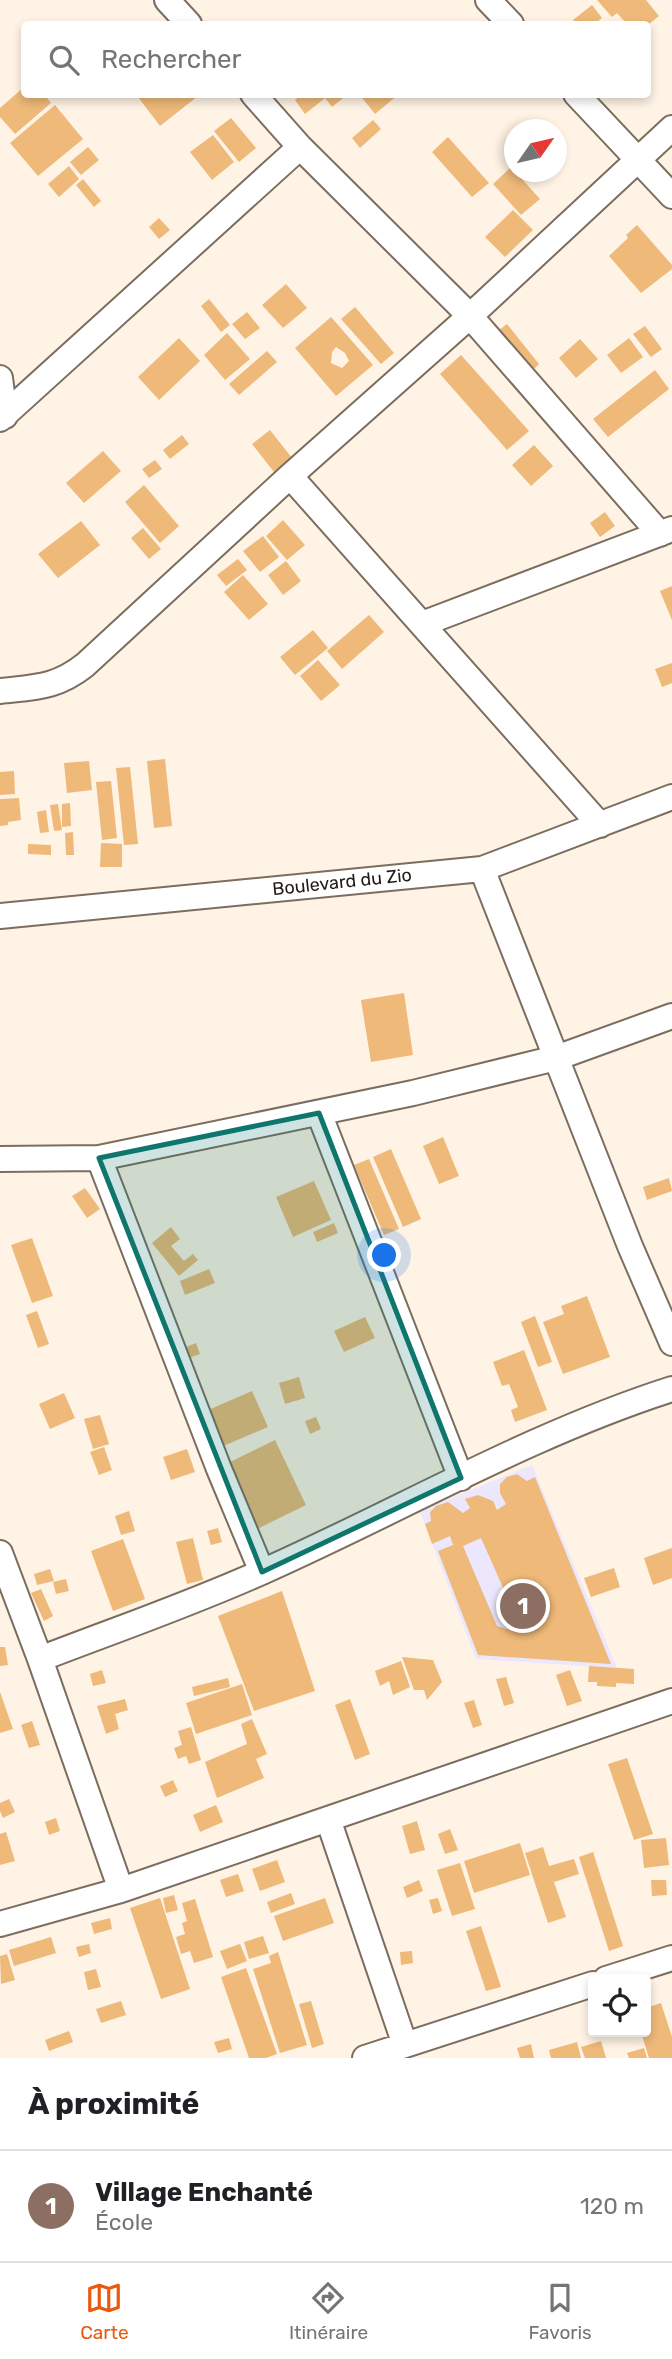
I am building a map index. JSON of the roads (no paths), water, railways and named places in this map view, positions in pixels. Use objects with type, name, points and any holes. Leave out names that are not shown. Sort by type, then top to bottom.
[{"type":"street","points":[[167,0],[187,21]]},
{"type":"street","points":[[488,0],[508,21]]},
{"type":"street","points":[[257,98],[300,146],[470,316],[666,532],[422,624]]},
{"type":"street","points":[[580,98],[672,196]]},
{"type":"street","points":[[0,691],[47,686],[71,677],[290,476],[470,316],[672,128]]},
{"type":"street","points":[[2,418],[300,146]]},
{"type":"street","points":[[0,378],[2,418]]},
{"type":"street","points":[[290,476],[600,825]]},
{"type":"street","name":"Boulevard du Zio","points":[[0,916],[482,869],[672,797]]},
{"type":"street","points":[[482,869],[630,1246],[672,1343]]},
{"type":"street","points":[[0,1159],[99,1158],[413,1093],[556,1058],[672,1016]]},
{"type":"street","points":[[319,1113],[461,1478]]},
{"type":"street","points":[[99,1158],[219,1469],[262,1572]]},
{"type":"street","points":[[40,1659],[262,1572],[610,1410],[672,1389]]},
{"type":"street","points":[[0,1553],[121,1890]]},
{"type":"street","points":[[0,1924],[121,1890],[672,1701]]},
{"type":"street","points":[[328,1819],[405,2045]]},
{"type":"street","points":[[622,1974],[672,1958]]},
{"type":"street","points":[[365,2058],[588,1986]]},
{"type":"place","name":"Village Enchanté","points":[[523,1606]]}]
